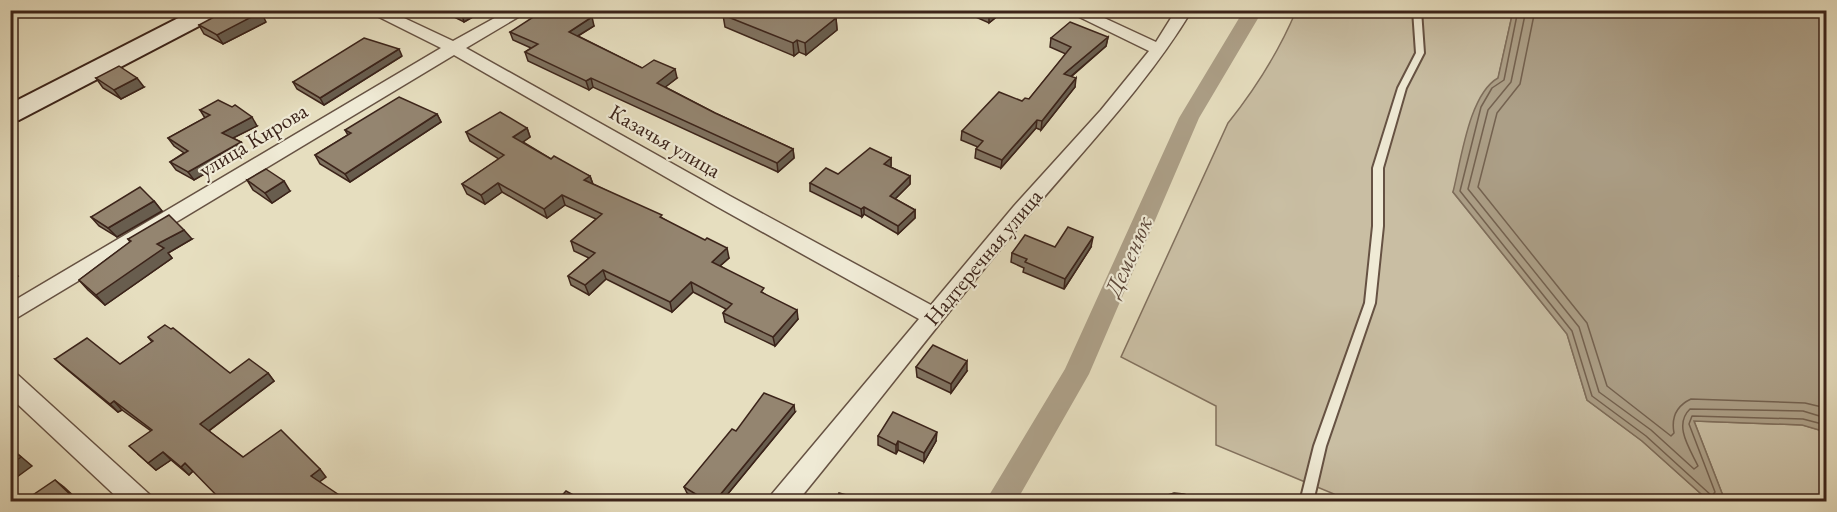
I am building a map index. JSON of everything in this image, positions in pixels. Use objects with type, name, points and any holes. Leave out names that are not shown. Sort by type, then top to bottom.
[{"type":"street","points":[[10,114],[212,10]]},
{"type":"street","name":"Казачья улица","points":[[373,10],[454,48],[723,201],[933,316]]},
{"type":"street","name":"улица Кирова","points":[[10,314],[454,48],[522,10]]},
{"type":"street","points":[[1073,10],[1158,49]]},
{"type":"street","name":"Надтеречная улица","points":[[781,501],[851,420],[933,316],[1118,102],[1184,10]]},
{"type":"street","points":[[10,382],[140,501]]},
{"type":"lane","points":[[1306,501],[1320,446],[1370,303],[1378,226],[1378,168],[1402,88],[1420,53],[1417,10]]},
{"type":"shaded area","points":[[1296,11],[1513,11],[1498,79],[1453,192],[1567,334],[1587,400],[1642,441],[1709,501],[1334,501],[1334,494],[1216,445],[1216,406],[1121,357],[1228,123],[1266,69]]},
{"type":"shaded area","points":[[1694,421],[1803,425],[1826,432],[1826,501],[1725,501]]},
{"type":"water","points":[[1513,11],[1826,11],[1826,432],[1802,425],[1694,421],[1725,501],[1709,501],[1642,441],[1587,400],[1567,334],[1453,192],[1473,113],[1488,86],[1498,78]]},
{"type":"building","points":[[227,10],[260,10],[261,12],[217,35],[199,25]]},
{"type":"building","points":[[452,10],[470,10],[462,15]]},
{"type":"building","points":[[544,10],[581,10],[579,12],[592,17],[569,32],[642,68],[654,60],[675,69],[657,83],[793,149],[777,163],[591,78],[586,81],[525,52],[538,44],[510,32]]},
{"type":"building","points":[[729,10],[816,10],[836,18],[805,43],[797,40],[793,43],[723,15]]},
{"type":"building","points":[[978,10],[996,10],[989,15]]},
{"type":"building","points":[[1070,22],[1108,37],[1064,74],[1076,78],[1042,121],[1037,120],[1002,160],[976,149],[983,141],[962,131],[999,92],[1022,101],[1025,98],[1029,99],[1071,47],[1051,38]]},
{"type":"building","points":[[364,38],[399,49],[320,98],[293,82]]},
{"type":"building","points":[[119,66],[137,78],[114,90],[96,78]]},
{"type":"building","points":[[399,97],[437,114],[345,174],[315,155],[351,133],[345,130]]},
{"type":"building","points":[[218,100],[232,107],[235,105],[252,117],[222,133],[241,142],[188,172],[170,162],[188,151],[168,138],[210,115],[200,110]]},
{"type":"building","points":[[500,112],[527,128],[513,137],[551,159],[554,156],[590,176],[584,180],[662,215],[660,217],[705,240],[707,238],[727,248],[712,262],[764,288],[761,292],[797,310],[773,337],[723,313],[732,304],[691,282],[670,302],[603,270],[585,285],[568,276],[595,253],[571,241],[602,214],[562,195],[544,209],[498,183],[481,195],[462,184],[504,155],[466,132]]},
{"type":"building","points":[[870,148],[891,158],[884,164],[910,176],[890,196],[915,210],[898,226],[864,207],[861,209],[810,183],[826,168],[838,174]]},
{"type":"building","points":[[266,169],[284,181],[265,193],[247,180]]},
{"type":"building","points":[[140,187],[154,201],[108,228],[91,217]]},
{"type":"building","points":[[169,215],[184,230],[157,244],[164,248],[96,295],[79,280],[131,241],[128,239]]},
{"type":"building","points":[[1068,227],[1093,237],[1065,279],[1025,262],[1027,259],[1012,253],[1025,235],[1055,247]]},
{"type":"building","points":[[165,325],[173,328],[230,373],[249,359],[268,373],[200,424],[243,457],[281,430],[320,469],[311,476],[348,501],[222,501],[185,463],[181,467],[163,452],[148,463],[129,446],[152,430],[114,401],[110,404],[55,359],[87,338],[120,364],[153,341],[148,337]]},
{"type":"building","points":[[933,345],[967,361],[951,384],[916,367]]},
{"type":"building","points":[[764,393],[794,405],[715,501],[707,501],[684,487],[732,429],[736,431]]},
{"type":"building","points":[[893,412],[937,432],[924,453],[898,441],[896,445],[878,436]]},
{"type":"building","points":[[10,448],[21,457],[10,465]]},
{"type":"building","points":[[55,480],[77,501],[24,501]]},
{"type":"building","points":[[566,491],[584,501],[557,501]]},
{"type":"building","points":[[839,493],[869,501],[836,501]]},
{"type":"building","points":[[1174,493],[1184,494],[1198,501],[1153,501]]},
{"type":"waterway","name":"Деменюк","points":[[1000,502],[1076,374],[1189,118],[1254,10]]}]
